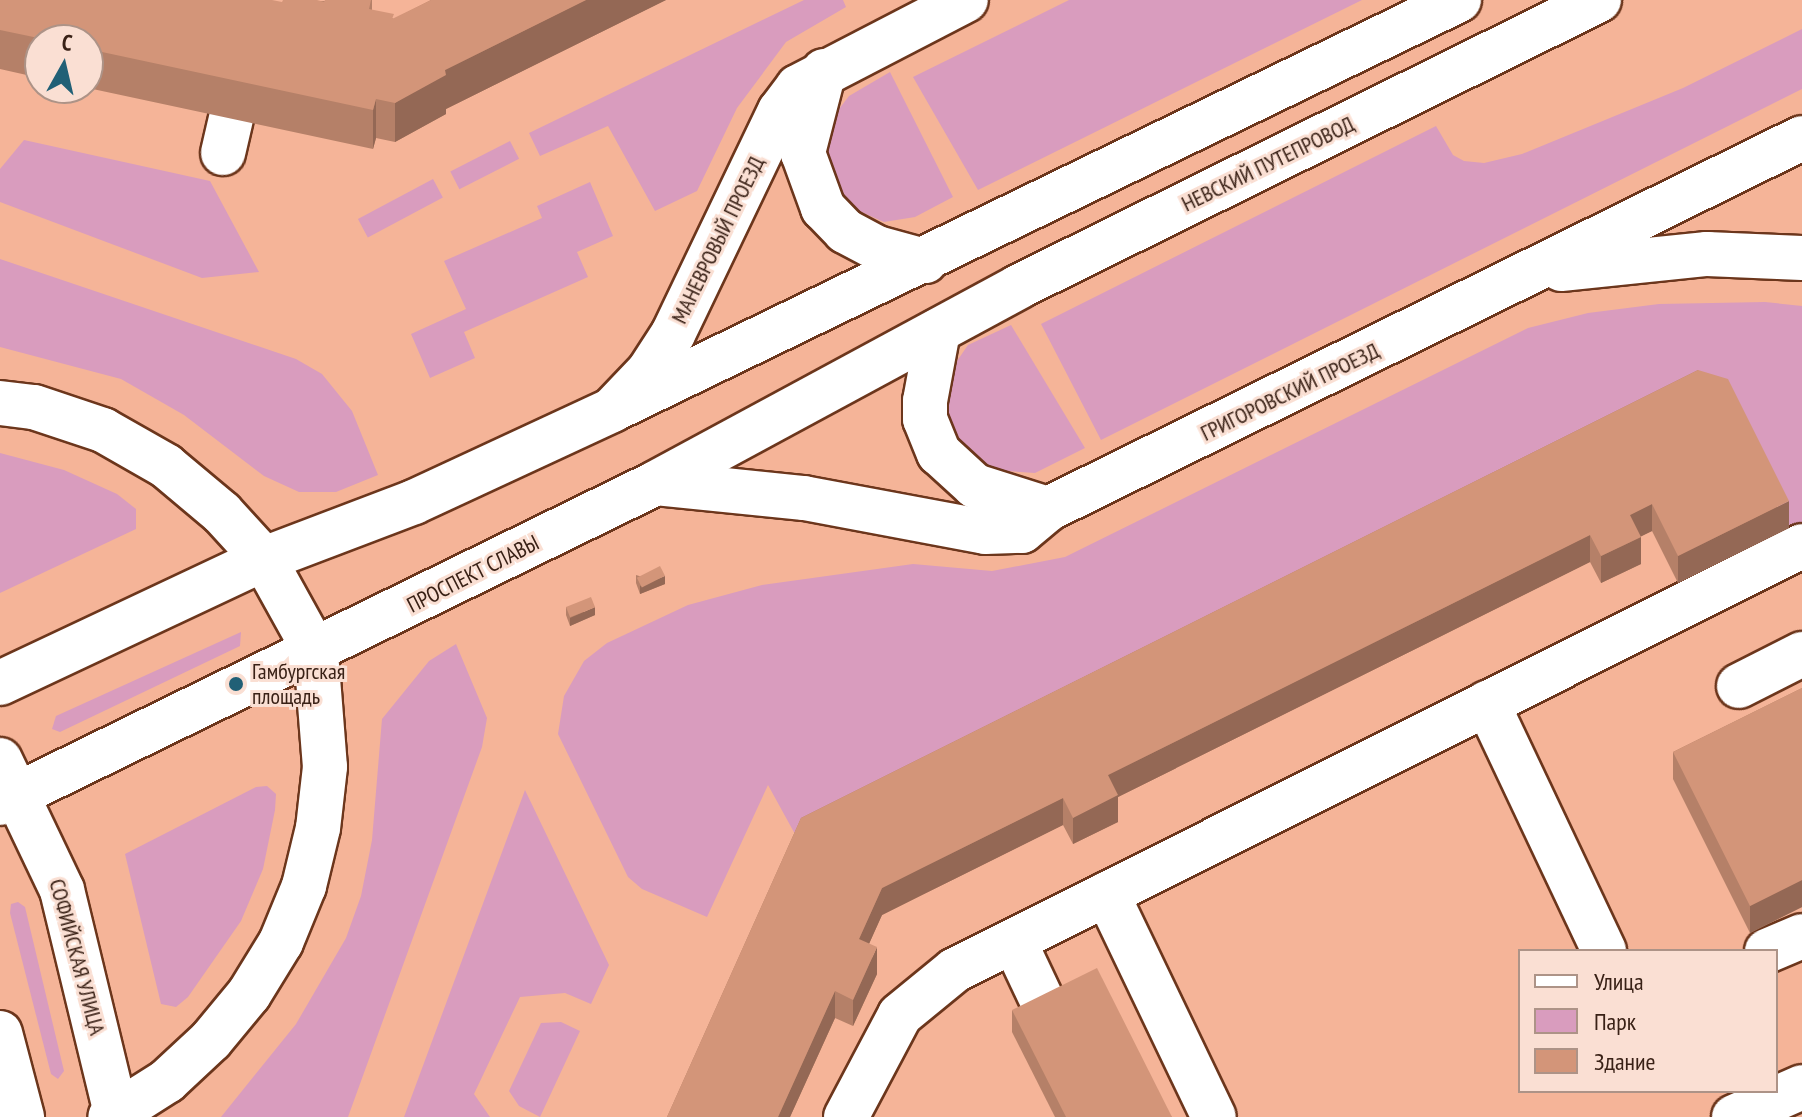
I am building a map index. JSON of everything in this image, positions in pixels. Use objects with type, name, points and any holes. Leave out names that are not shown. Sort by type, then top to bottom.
[{"type":"main road","name":"МАНЕВРОВЫЙ ПРОЕЗД","points":[[612,410],[649,371],[673,334],[780,111],[798,87],[966,0]]},
{"type":"main road","points":[[0,683],[264,559],[414,502],[612,410],[1459,0]]},
{"type":"main road","name":"НЕВСКИЙ ПУТЕПРОВОД","points":[[938,331],[1599,0]]},
{"type":"main road","points":[[824,71],[803,153],[823,208],[845,231],[877,248],[925,261]]},
{"type":"main road","name":"ГРИГОРОВСКИЙ ПРОЕЗД","points":[[656,483],[804,498],[985,532],[1022,531],[1048,509],[1802,138]]},
{"type":"main road","name":"ГРИГОРОВСКИЙ ПРОЕЗД","points":[[1531,272],[1707,254],[1802,258]]},
{"type":"main road","points":[[938,331],[925,401],[925,419],[939,453],[975,486],[1048,509]]},
{"type":"main road","name":"ПРОСПЕКТ СЛАВЫ","points":[[7,786],[316,653],[656,483],[938,331]]},
{"type":"main road","points":[[0,403],[34,407],[103,430],[166,466],[222,513],[264,559],[316,653],[325,767],[318,828],[304,886],[281,942],[249,994],[211,1040],[167,1081],[115,1116]]},
{"type":"main road","points":[[846,1117],[882,1040],[913,1000],[955,970],[1802,546]]},
{"type":"main road","points":[[1739,686],[1802,654]]},
{"type":"main road","points":[[1487,703],[1603,949]]},
{"type":"main road","name":"СОФИЙСКАЯ УЛИЦА","points":[[7,786],[70,914],[115,1116]]},
{"type":"main road","points":[[1107,894],[1214,1117]]},
{"type":"main road","points":[[1772,949],[1802,936]]},
{"type":"main road","points":[[1014,941],[1041,998]]},
{"type":"main road","points":[[0,1033],[22,1117]]},
{"type":"main road","points":[[1754,1113],[1802,1087]]},
{"type":"green space","points":[[804,0],[843,0],[846,7],[786,42],[737,108],[697,191],[655,211],[608,126],[540,156],[529,133]]},
{"type":"green space","points":[[1069,0],[1362,0],[978,190],[913,77]]},
{"type":"green space","points":[[1802,29],[1802,89],[1101,440],[1041,324],[1436,126],[1453,155],[1464,161],[1484,163],[1522,154],[1683,88]]},
{"type":"green space","points":[[890,72],[953,197],[915,217],[884,222],[859,211],[845,197],[827,161],[826,142],[833,117],[849,96]]},
{"type":"green space","points":[[24,140],[210,181],[259,272],[202,278],[0,202],[0,169]]},
{"type":"green space","points":[[510,141],[519,159],[459,189],[450,171]]},
{"type":"green space","points":[[433,179],[443,198],[368,237],[358,219]]},
{"type":"green space","points":[[590,182],[613,236],[577,252],[588,277],[464,332],[475,358],[430,378],[411,334],[466,309],[444,261],[542,218],[537,206]]},
{"type":"green space","points":[[0,259],[296,359],[322,374],[352,411],[378,475],[336,492],[299,492],[264,476],[184,415],[121,379],[0,347]]},
{"type":"green space","points":[[1765,302],[1802,306],[1802,522],[1789,528],[1728,406],[801,845],[768,785],[707,917],[642,889],[628,877],[558,734],[564,696],[584,661],[607,643],[688,605],[762,585],[913,564],[992,571],[1065,557],[1528,328],[1588,313],[1659,304]]},
{"type":"green space","points":[[1011,325],[1085,448],[1035,473],[992,470],[959,449],[937,390],[968,345]]},
{"type":"green space","points":[[0,453],[64,470],[117,494],[136,509],[136,529],[0,593]]},
{"type":"green space","points":[[241,632],[240,646],[60,732],[52,729],[56,716]]},
{"type":"green space","points":[[456,644],[487,718],[482,747],[348,1117],[221,1117],[296,1024],[346,938],[361,896],[372,840],[382,719],[429,661]]},
{"type":"green space","points":[[267,786],[276,794],[275,810],[263,869],[241,921],[188,997],[176,1007],[161,1004],[125,854],[256,787]]},
{"type":"green space","points":[[525,790],[609,965],[591,1004],[565,993],[520,997],[474,1094],[490,1117],[404,1117]]},
{"type":"green space","points":[[18,902],[25,907],[64,1071],[58,1079],[51,1074],[10,913],[11,904]]},
{"type":"green space","points":[[561,1022],[580,1031],[540,1117],[519,1106],[509,1091],[541,1023]]},
{"type":"building","points":[[0,0],[371,0],[369,9],[394,14],[392,19],[431,0],[586,0],[445,70],[446,75],[395,103],[376,99],[373,110],[104,52],[104,24],[24,24],[24,35],[0,30]]},
{"type":"building","points":[[1698,370],[1728,379],[1789,501],[1678,556],[1652,504],[1630,515],[1641,537],[1601,556],[1590,535],[1108,775],[1118,795],[1073,818],[1063,798],[882,888],[859,939],[877,947],[853,1000],[835,991],[778,1117],[667,1117],[801,818]]},
{"type":"building","points":[[660,566],[665,576],[642,588],[637,578]]},
{"type":"building","points":[[591,597],[595,607],[570,617],[566,607]]},
{"type":"building","points":[[1802,688],[1802,880],[1750,906],[1673,752]]},
{"type":"building","points":[[1097,968],[1172,1117],[1066,1117],[1012,1010]]},
{"type":"place","name":"Гамбургская площадь","points":[[236,684]]}]
